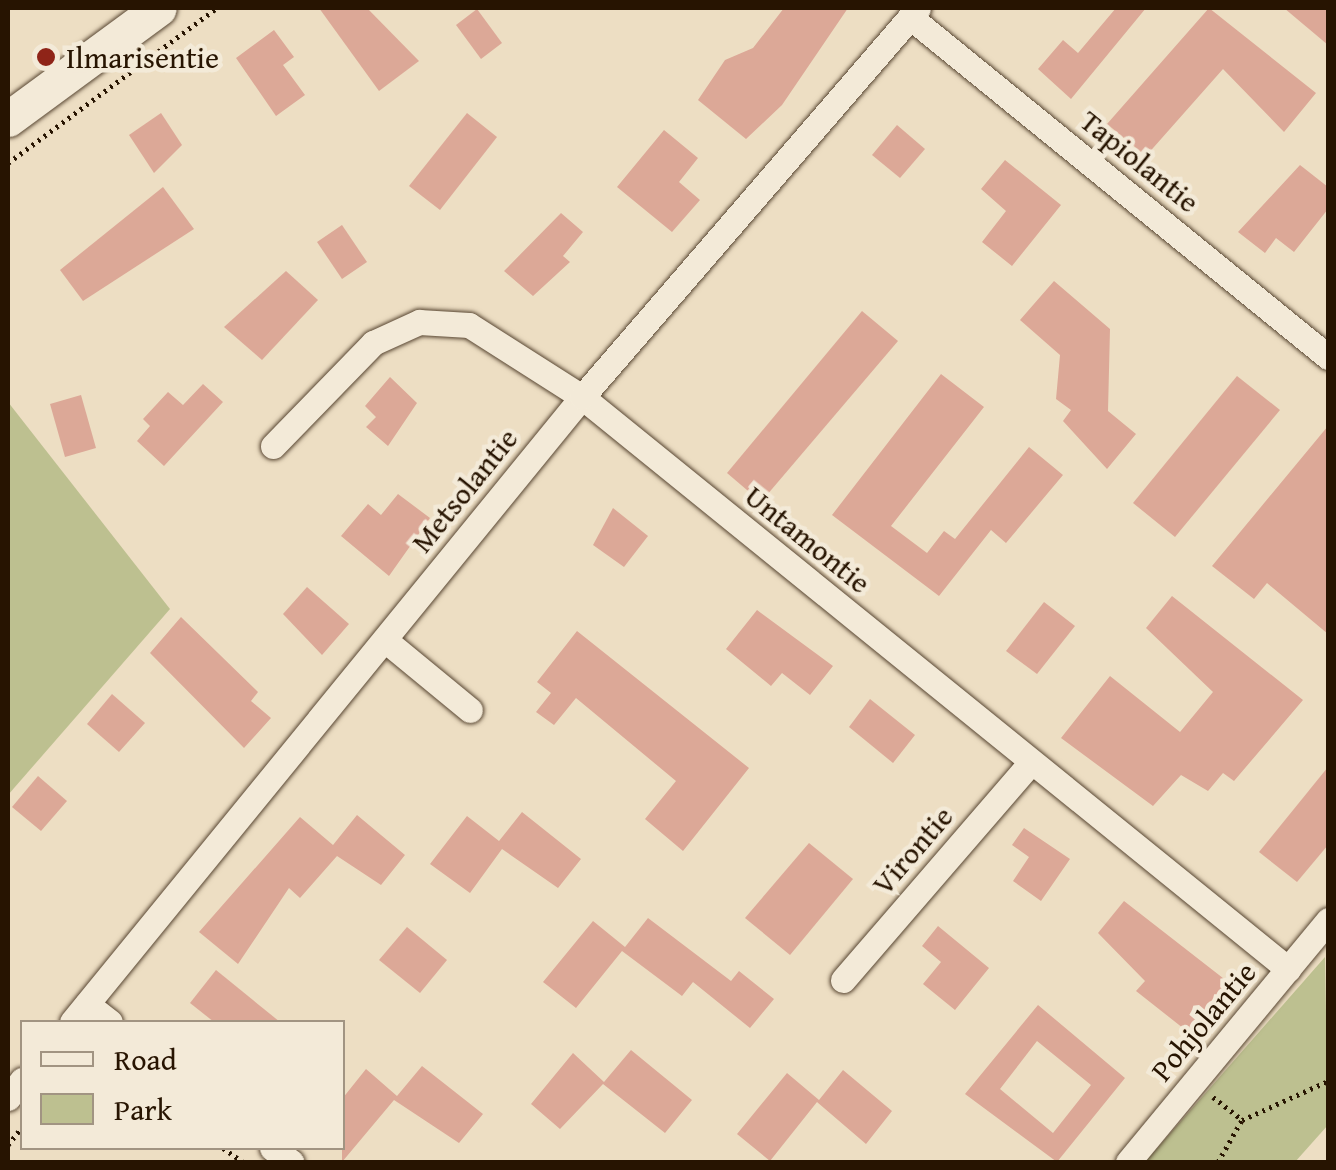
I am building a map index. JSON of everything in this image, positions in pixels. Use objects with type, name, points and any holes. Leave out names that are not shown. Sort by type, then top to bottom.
[{"type":"street","points":[[8,119],[159,8]]},
{"type":"street","name":"Tapiolantie","points":[[914,12],[1328,357]]},
{"type":"street","name":"Metsolantie","points":[[80,1014],[582,397],[914,12]]},
{"type":"street","name":"Untamontie","points":[[273,446],[373,343],[419,322],[469,325],[582,397],[1288,969]]},
{"type":"street","points":[[385,640],[470,710]]},
{"type":"street","name":"Virontie","points":[[843,980],[1030,762]]},
{"type":"street","name":"Pohjolantie","points":[[1128,1162],[1328,920]]},
{"type":"path","points":[[8,164],[217,8]]},
{"type":"path","points":[[1218,1162],[1242,1120],[1328,1082]]},
{"type":"path","points":[[1194,1083],[1242,1120]]},
{"type":"green space","points":[[8,402],[170,609],[8,795]]},
{"type":"green space","points":[[1325,957],[1328,1125],[1295,1162],[1145,1162]]},
{"type":"building","points":[[319,8],[367,8],[419,61],[379,91]]},
{"type":"building","points":[[784,8],[848,8],[782,105],[746,139],[698,100],[725,60],[753,48]]},
{"type":"building","points":[[1116,8],[1146,8],[1071,99],[1038,69],[1063,40],[1078,53]]},
{"type":"building","points":[[1209,8],[1316,93],[1284,132],[1223,69],[1146,156],[1107,124]]},
{"type":"building","points":[[1284,8],[1328,8],[1328,45]]},
{"type":"building","points":[[477,9],[502,43],[481,59],[456,25]]},
{"type":"building","points":[[274,30],[294,57],[283,65],[305,95],[276,116],[236,58]]},
{"type":"building","points":[[161,113],[182,145],[154,173],[129,135]]},
{"type":"building","points":[[467,113],[497,137],[440,210],[409,186]]},
{"type":"building","points":[[897,125],[925,149],[900,178],[872,155]]},
{"type":"building","points":[[664,130],[698,158],[679,182],[700,200],[672,232],[617,187]]},
{"type":"building","points":[[1005,160],[1061,205],[1012,266],[982,242],[1006,211],[981,189]]},
{"type":"building","points":[[1300,165],[1328,187],[1328,209],[1294,252],[1276,238],[1265,253],[1238,232]]},
{"type":"building","points":[[163,187],[194,229],[83,301],[60,270]]},
{"type":"building","points":[[561,213],[583,232],[563,256],[570,262],[533,296],[504,271]]},
{"type":"building","points":[[342,225],[367,262],[342,279],[317,242]]},
{"type":"building","points":[[286,271],[318,300],[262,360],[224,327]]},
{"type":"building","points":[[1054,281],[1110,329],[1108,411],[1136,434],[1107,469],[1063,421],[1071,410],[1056,399],[1060,355],[1020,320]]},
{"type":"building","points":[[862,311],[898,341],[761,502],[727,473]]},
{"type":"building","points":[[941,374],[984,407],[891,526],[927,553],[944,531],[955,539],[1029,447],[1063,475],[1006,543],[991,530],[939,596],[832,515]]},
{"type":"building","points":[[1237,376],[1280,410],[1175,537],[1133,503]]},
{"type":"building","points":[[390,377],[417,403],[388,446],[366,427],[376,417],[365,406]]},
{"type":"building","points":[[203,384],[223,402],[164,466],[137,441],[150,426],[143,419],[168,392],[183,405]]},
{"type":"building","points":[[81,395],[96,448],[65,457],[50,404]]},
{"type":"building","points":[[1328,426],[1328,634],[1267,583],[1254,599],[1212,566]]},
{"type":"building","points":[[398,494],[430,518],[389,576],[341,536],[368,504],[381,515]]},
{"type":"building","points":[[613,508],[648,536],[624,567],[593,545]]},
{"type":"building","points":[[307,587],[349,624],[322,655],[283,614]]},
{"type":"building","points":[[1172,596],[1303,700],[1234,781],[1223,773],[1208,791],[1181,775],[1153,806],[1061,738],[1110,676],[1180,732],[1213,692],[1146,628]]},
{"type":"building","points":[[1044,602],[1075,626],[1037,674],[1006,651]]},
{"type":"building","points":[[757,610],[833,666],[810,695],[782,673],[771,686],[726,649]]},
{"type":"building","points":[[181,617],[258,692],[251,701],[271,718],[244,748],[150,653]]},
{"type":"building","points":[[577,631],[749,768],[683,851],[645,819],[676,781],[576,698],[554,725],[536,712],[551,693],[537,682]]},
{"type":"building","points":[[112,694],[145,723],[119,752],[87,724]]},
{"type":"building","points":[[870,699],[915,735],[893,763],[849,727]]},
{"type":"building","points":[[1328,767],[1328,845],[1297,882],[1259,852]]},
{"type":"building","points":[[38,776],[67,801],[41,831],[12,807]]},
{"type":"building","points":[[522,812],[581,859],[558,888],[502,849],[470,893],[430,864],[467,816],[499,841]]},
{"type":"building","points":[[357,815],[405,855],[381,885],[337,856],[300,898],[289,888],[238,964],[199,932],[300,817],[333,845]]},
{"type":"building","points":[[1024,828],[1070,859],[1041,901],[1013,881],[1029,857],[1012,845]]},
{"type":"building","points":[[809,843],[853,879],[790,955],[745,918]]},
{"type":"building","points":[[1124,901],[1228,982],[1188,1032],[1136,991],[1145,981],[1098,933]]},
{"type":"building","points":[[648,918],[731,981],[739,971],[774,999],[750,1028],[693,982],[682,996],[622,951],[576,1008],[543,982],[593,921],[625,947]]},
{"type":"building","points":[[938,926],[989,968],[955,1010],[923,984],[941,962],[922,946]]},
{"type":"building","points":[[407,927],[447,960],[420,993],[379,960]]},
{"type":"building","points":[[216,970],[278,1020],[211,1020],[190,1003]]},
{"type":"building","points":[[1038,1005],[1125,1078],[1057,1162],[965,1094]],"holes":[[[1037,1041],[1091,1085],[1053,1133],[1000,1089]]]},
{"type":"building","points":[[631,1050],[692,1100],[665,1133],[603,1084],[560,1129],[531,1104],[573,1053],[604,1082]]},
{"type":"building","points":[[422,1066],[483,1114],[459,1143],[394,1100],[342,1162],[345,1095],[366,1069],[397,1096]]},
{"type":"building","points":[[843,1070],[892,1111],[866,1144],[817,1102],[770,1161],[737,1134],[787,1073],[819,1100]]},
{"type":"place","name":"Ilmarisentie","points":[[46,57]]}]
